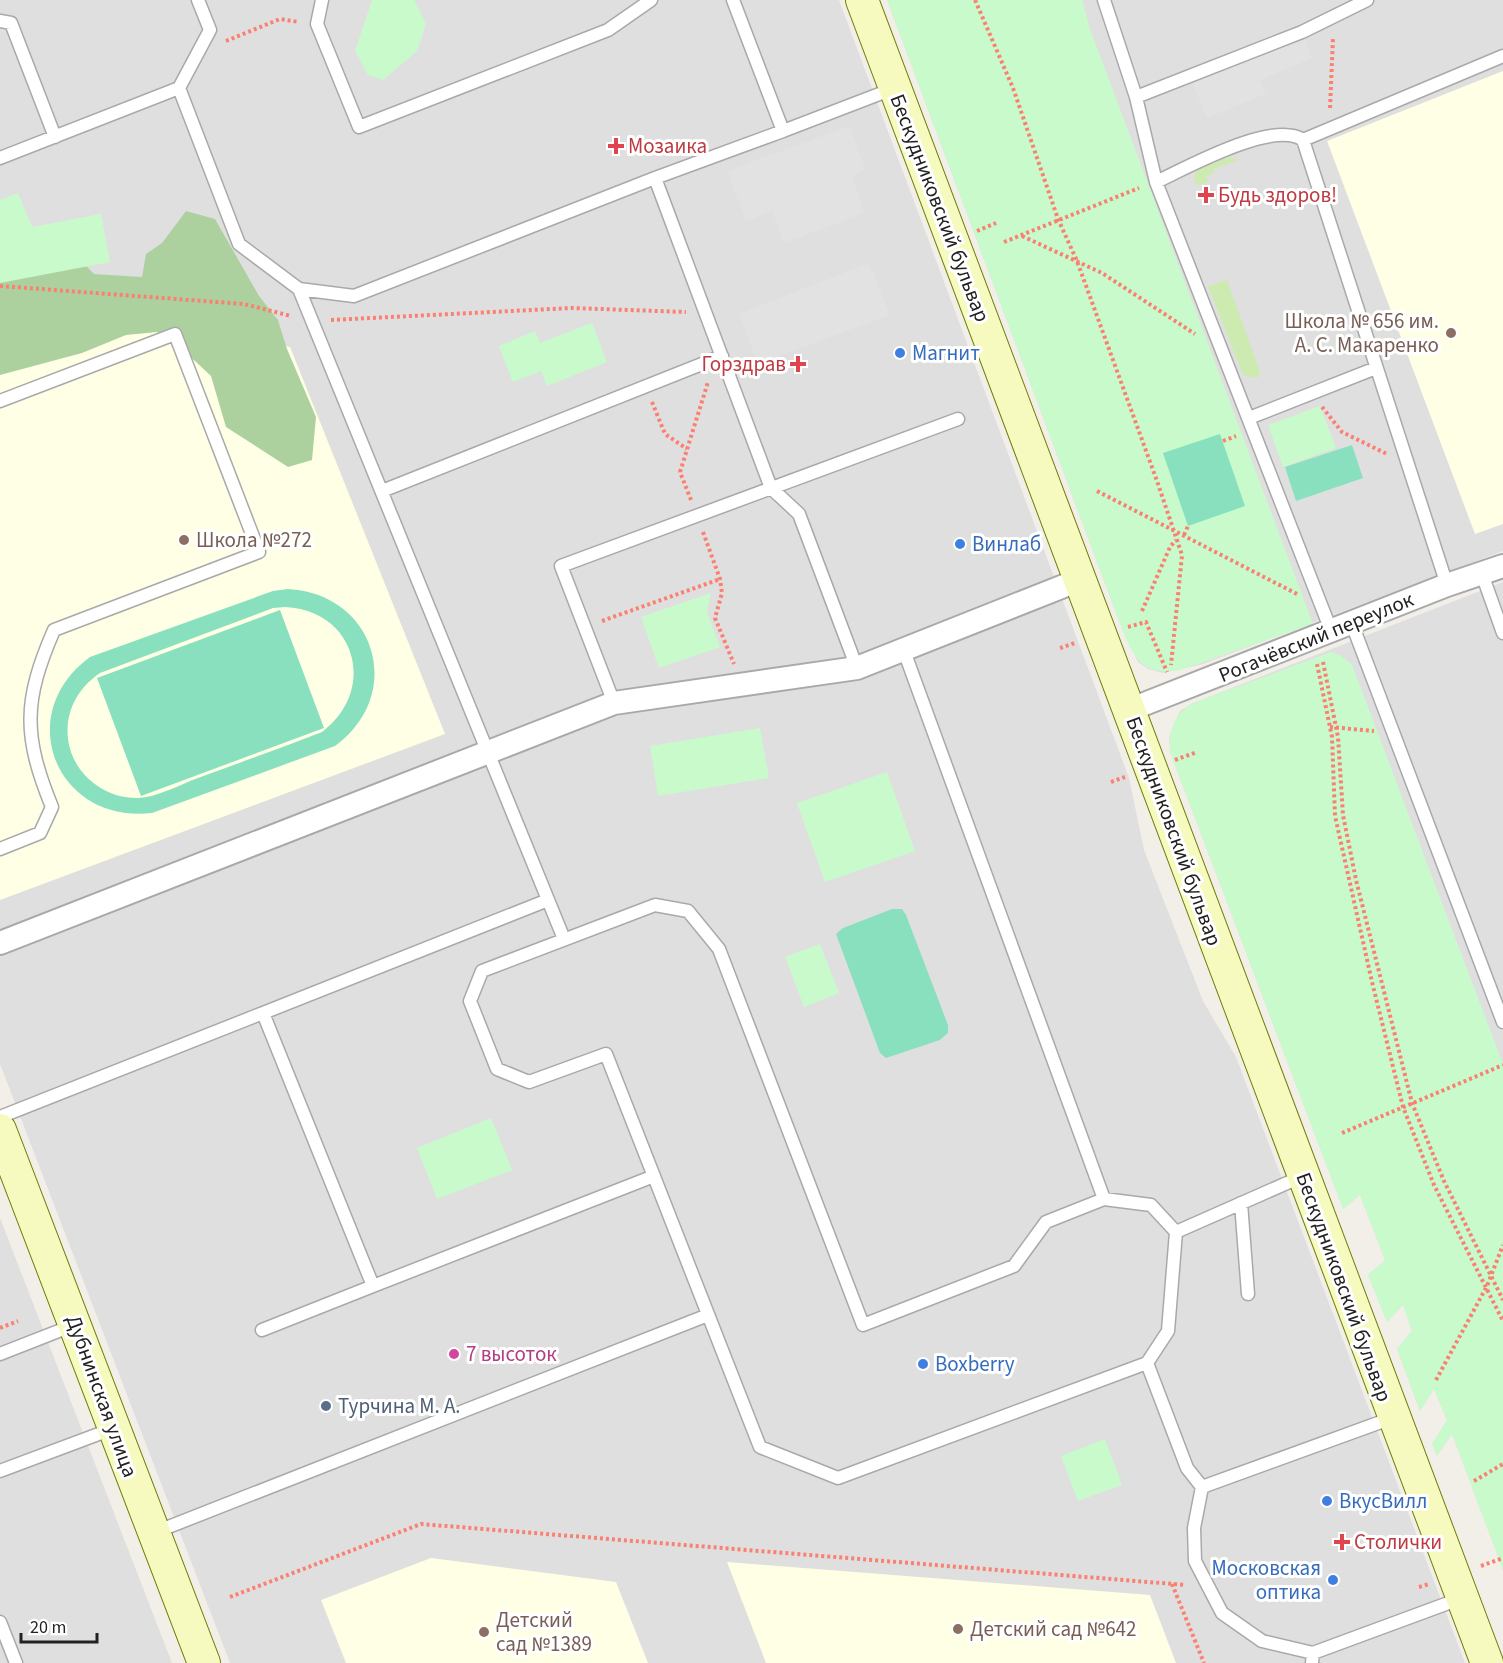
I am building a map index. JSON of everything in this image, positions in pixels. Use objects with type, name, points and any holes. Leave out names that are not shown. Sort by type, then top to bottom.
[{"type":"street","name":"Бескудниковский бульвар","points":[[862,0],[1392,1418],[1486,1663]]},
{"type":"street","name":"Рогачёвский переулок","points":[[1129,710],[1447,585],[1493,570]]},
{"type":"street","points":[[0,944],[490,753],[614,702],[857,668],[1079,580]]},
{"type":"street","name":"Дубнинская улица","points":[[0,1130],[75,1325],[112,1429],[204,1663]]},
{"type":"lane","points":[[0,158],[179,88],[210,30],[198,0]]},
{"type":"lane","points":[[322,0],[317,24],[359,127],[608,30],[651,0]]},
{"type":"lane","points":[[733,0],[783,131]]},
{"type":"lane","points":[[1104,0],[1136,97],[1156,182],[1322,607],[1342,628],[1393,733],[1503,1022]]},
{"type":"lane","points":[[1136,97],[1190,77],[1335,16],[1367,0]]},
{"type":"lane","points":[[0,21],[11,24],[55,137]]},
{"type":"lane","points":[[1303,140],[1503,56]]},
{"type":"lane","points":[[179,88],[239,244],[299,289],[564,939]]},
{"type":"lane","points":[[299,289],[354,296],[655,178],[895,88]]},
{"type":"lane","points":[[1156,182],[1208,158],[1273,135],[1290,133],[1303,140],[1447,585]]},
{"type":"lane","points":[[655,178],[771,488],[799,514],[857,668]]},
{"type":"lane","points":[[0,401],[175,334],[259,552],[54,630],[38,667],[28,724],[38,772],[52,807],[40,833],[0,849]]},
{"type":"lane","points":[[382,491],[722,356]]},
{"type":"lane","points":[[1249,418],[1376,368]]},
{"type":"lane","points":[[614,702],[561,566],[958,419]]},
{"type":"lane","points":[[1493,570],[1503,633]]},
{"type":"lane","points":[[904,651],[1104,1199]]},
{"type":"lane","points":[[0,1117],[548,900]]},
{"type":"lane","points":[[655,905],[688,911],[719,948],[863,1325],[1014,1266],[1046,1222],[1104,1199],[1151,1205],[1176,1232],[1168,1331],[1147,1363],[838,1478],[760,1447],[606,1054],[529,1082],[498,1069],[470,1001],[482,970],[655,905]]},
{"type":"lane","points":[[263,1012],[373,1286]]},
{"type":"lane","points":[[262,1330],[654,1176]]},
{"type":"lane","points":[[1176,1232],[1303,1176]]},
{"type":"lane","points":[[1242,1203],[1248,1294]]},
{"type":"lane","points":[[153,1533],[708,1315]]},
{"type":"lane","points":[[0,1354],[75,1325]]},
{"type":"lane","points":[[1147,1363],[1187,1468],[1202,1487],[1194,1528],[1195,1561],[1222,1613],[1262,1641],[1312,1658],[1462,1598]]},
{"type":"lane","points":[[1202,1487],[1392,1418]]},
{"type":"lane","points":[[0,1471],[112,1429]]},
{"type":"lane","points":[[0,1622],[16,1663]]},
{"type":"path","points":[[975,0],[1013,88],[1058,219],[1077,261],[1158,481],[1182,555],[1171,665]]},
{"type":"path","points":[[1329,129],[1335,16]]},
{"type":"path","points":[[203,43],[216,45],[280,19],[317,24]]},
{"type":"path","points":[[1004,242],[1156,182]]},
{"type":"path","points":[[973,232],[996,223]]},
{"type":"path","points":[[1022,236],[1077,261],[1126,288],[1224,354]]},
{"type":"path","points":[[0,286],[244,304],[313,321],[572,308],[705,313]]},
{"type":"path","points":[[646,386],[664,434],[687,449]]},
{"type":"path","points":[[1315,392],[1320,404],[1342,432],[1381,453],[1405,456]]},
{"type":"path","points":[[1097,491],[1322,607]]},
{"type":"path","points":[[1184,535],[1188,526]]},
{"type":"path","points":[[1142,611],[1170,547],[1176,540]]},
{"type":"path","points":[[584,627],[720,579]]},
{"type":"path","points":[[1122,629],[1146,622],[1167,672]]},
{"type":"path","points":[[1060,648],[1079,642]]},
{"type":"path","points":[[1503,1300],[1444,1182],[1412,1103],[1342,815],[1336,728],[1320,663],[1330,727],[1335,816],[1371,982],[1403,1107],[1434,1185],[1488,1286],[1503,1321]]},
{"type":"path","points":[[1330,727],[1393,733]]},
{"type":"path","points":[[1173,760],[1197,752]]},
{"type":"path","points":[[1111,782],[1129,776]]},
{"type":"path","points":[[1342,1133],[1503,1065]]},
{"type":"path","points":[[1436,1380],[1488,1286],[1503,1245]]},
{"type":"path","points":[[0,1328],[18,1321]]},
{"type":"path","points":[[1474,1481],[1503,1464]]},
{"type":"path","points":[[230,1597],[421,1524],[1208,1586]]},
{"type":"path","points":[[1172,1584],[1204,1663]]},
{"type":"shaded area","points":[[0,0],[839,0],[1129,778],[1144,850],[1203,1001],[1236,1057],[1465,1663],[230,1663],[0,1064]]},
{"type":"shaded area","points":[[887,0],[1503,0],[1503,551],[1203,664],[1163,673],[1148,669],[1138,662],[1122,629]]},
{"type":"shaded area","points":[[1302,32],[1312,58],[1260,80],[1266,94],[1207,118],[1190,77]]},
{"type":"shaded area","name":"Школа № 656 им. А. С. Макаренко","points":[[1503,71],[1503,524],[1475,534],[1327,141]]},
{"type":"shaded area","points":[[849,126],[866,170],[852,176],[865,213],[784,243],[772,211],[746,221],[727,171]]},
{"type":"shaded area","points":[[869,263],[890,315],[758,364],[739,314]]},
{"type":"shaded area","name":"Школа №272","points":[[0,304],[96,311],[290,347],[445,734],[0,900]]},
{"type":"shaded area","points":[[1503,582],[1503,1570],[1452,1434],[1437,1456],[1432,1444],[1447,1420],[1434,1389],[1420,1411],[1397,1349],[1412,1331],[1403,1305],[1387,1322],[1368,1275],[1385,1260],[1360,1195],[1343,1209],[1170,752],[1169,737],[1180,711],[1191,704]]},
{"type":"shaded area","points":[[0,1218],[172,1663],[0,1663]]},
{"type":"shaded area","name":"Детский сад №1389","points":[[431,1558],[616,1582],[648,1663],[346,1663],[321,1600]]},
{"type":"shaded area","name":"Детский сад №642","points":[[727,1562],[1150,1595],[1176,1663],[766,1663]]},
{"type":"green space","points":[[372,0],[414,0],[426,24],[417,51],[383,80],[368,75],[355,51]]},
{"type":"green space","points":[[887,0],[1082,0],[1090,29],[1313,624],[1180,670],[1149,668],[1136,657],[1122,629]]},
{"type":"green space","points":[[1229,157],[1239,160],[1214,169],[1214,173],[1206,176],[1208,182],[1199,185],[1194,183],[1196,171]]},
{"type":"green space","points":[[18,193],[32,227],[101,214],[110,262],[0,283],[0,200]]},
{"type":"green space","points":[[186,211],[215,219],[259,296],[278,320],[287,349],[316,417],[312,460],[288,467],[226,427],[211,376],[179,346],[157,332],[126,335],[82,353],[0,375],[0,230],[50,229],[94,274],[142,277],[146,254],[162,243]]},
{"type":"green space","points":[[1227,280],[1260,371],[1258,378],[1243,375],[1208,286]]},
{"type":"green space","points":[[592,323],[607,362],[547,386],[541,371],[513,382],[499,346],[535,331],[540,343]]},
{"type":"green space","points":[[1320,406],[1336,448],[1283,467],[1268,425]]},
{"type":"green space","points":[[1220,434],[1245,506],[1188,526],[1163,453]]},
{"type":"green space","points":[[1352,445],[1363,478],[1296,501],[1285,467]]},
{"type":"green space","points":[[288,589],[318,595],[342,608],[360,627],[371,650],[375,675],[370,700],[357,725],[335,746],[152,813],[119,812],[91,801],[70,784],[56,760],[50,734],[53,707],[66,681],[90,657],[273,591]],"holes":[[[285,607],[309,612],[329,622],[343,637],[351,655],[354,675],[350,695],[339,715],[322,732],[146,797],[125,797],[102,789],[92,782],[76,763],[68,739],[71,710],[79,693],[100,673],[273,608]]]},
{"type":"green space","points":[[711,593],[707,612],[720,647],[659,668],[641,617]]},
{"type":"green space","points":[[280,610],[324,728],[141,796],[97,678]]},
{"type":"green space","points":[[1331,652],[1340,655],[1352,665],[1503,1064],[1503,1570],[1452,1434],[1437,1456],[1432,1444],[1447,1420],[1434,1389],[1420,1411],[1397,1349],[1412,1331],[1403,1305],[1387,1322],[1368,1275],[1385,1260],[1360,1195],[1343,1209],[1170,752],[1173,725],[1180,714],[1191,704]]},
{"type":"green space","points":[[760,728],[769,778],[658,796],[650,746]]},
{"type":"green space","points":[[887,772],[915,851],[825,882],[797,803]]},
{"type":"green space","points":[[892,909],[902,909],[906,915],[948,1025],[948,1033],[940,1040],[886,1058],[880,1053],[836,934],[843,928]]},
{"type":"green space","points":[[820,944],[839,993],[804,1007],[785,957]]},
{"type":"green space","points":[[491,1118],[512,1170],[437,1199],[417,1148]]},
{"type":"green space","points":[[1105,1439],[1122,1485],[1078,1501],[1061,1456]]},
{"type":"place","name":"Мозаика","points":[[616,146]]},
{"type":"place","name":"Будь здоров!","points":[[1206,195]]},
{"type":"place","name":"Школа № 656 им. А. С. Макаренко","points":[[1451,333]]},
{"type":"place","name":"Магнит","points":[[900,353]]},
{"type":"place","name":"Горздрав","points":[[798,364]]},
{"type":"place","name":"Школа №272","points":[[184,540]]},
{"type":"place","name":"Винлаб","points":[[960,544]]},
{"type":"place","name":"7 высоток","points":[[454,1354]]},
{"type":"place","name":"Boxberry","points":[[923,1364]]},
{"type":"place","name":"Турчина М. А.","points":[[326,1406]]},
{"type":"place","name":"ВкусВилл","points":[[1327,1501]]},
{"type":"place","name":"Столички","points":[[1342,1542]]},
{"type":"place","name":"Московская оптика","points":[[1333,1580]]},
{"type":"place","name":"Детский сад №642","points":[[958,1629]]},
{"type":"place","name":"Детский сад №1389","points":[[484,1632]]}]
